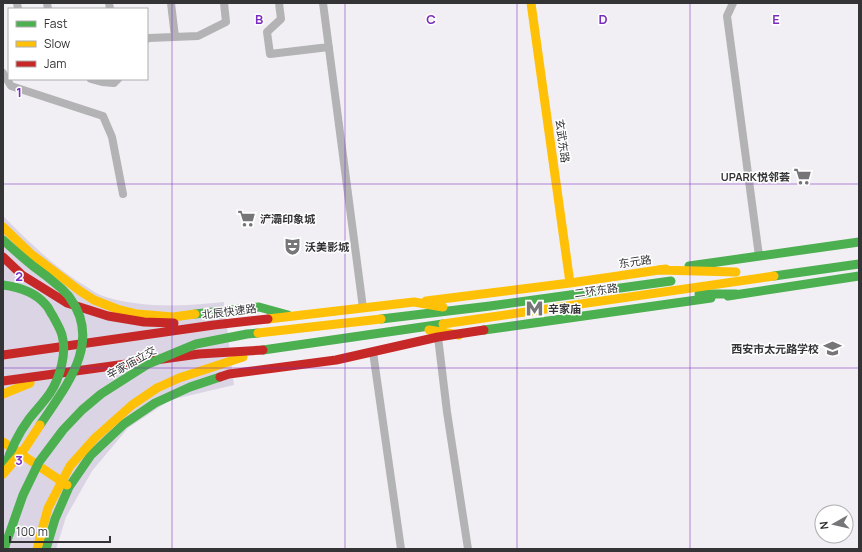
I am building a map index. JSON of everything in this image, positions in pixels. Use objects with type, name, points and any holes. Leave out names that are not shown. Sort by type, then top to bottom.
[{"type":"main road","name":"玄武东路","points":[[531,3],[570,283]]},
{"type":"main road","points":[[3,227],[31,254],[80,291],[94,300],[117,309],[137,314],[173,317],[259,307],[293,316]]},
{"type":"main road","points":[[3,240],[52,280],[70,298],[77,310],[82,324],[83,338],[81,353],[76,367],[66,385],[25,448],[3,474]]},
{"type":"main road","name":"东元路","points":[[414,302],[570,283],[859,242]]},
{"type":"main road","points":[[3,257],[22,275],[67,303],[108,316],[144,322],[214,324]]},
{"type":"main road","name":"二环东路","points":[[265,350],[859,264]]},
{"type":"main road","name":"辛家庙立交","points":[[4,549],[23,495],[39,462],[63,430],[82,410],[101,394],[148,364],[196,344],[247,334],[459,310],[739,271],[658,270]]},
{"type":"main road","points":[[46,549],[55,519],[69,487],[91,455],[124,424],[155,403],[190,387],[229,374],[336,360],[438,337],[859,276]]},
{"type":"main road","points":[[3,285],[9,285],[28,292],[45,304],[59,325],[63,340],[62,362],[56,381],[51,392],[30,418],[15,442],[8,457],[3,474]]},
{"type":"main road","points":[[658,292],[736,294]]},
{"type":"main road","name":"北辰快速路","points":[[3,355],[214,324],[414,302],[459,310]]},
{"type":"main road","points":[[415,328],[459,335]]},
{"type":"main road","points":[[3,381],[199,354],[265,350]]},
{"type":"main road","points":[[37,549],[48,508],[70,466],[95,438],[132,405],[157,388],[179,378],[265,350]]},
{"type":"main road","points":[[3,394],[55,374]]},
{"type":"main road","points":[[3,442],[69,487]]},
{"type":"street","points":[[171,3],[175,37]]},
{"type":"street","points":[[148,38],[198,36],[226,22],[224,3]]},
{"type":"street","points":[[279,3],[281,19],[267,32],[270,54],[329,47]]},
{"type":"street","points":[[323,3],[363,308]]},
{"type":"street","points":[[734,3],[727,16],[759,256]]},
{"type":"street","points":[[3,73],[11,86],[103,116],[112,137],[123,194]]},
{"type":"street","points":[[95,80],[102,82],[114,82],[117,80]]},
{"type":"street","points":[[438,337],[447,412],[468,549]]},
{"type":"street","points":[[373,352],[401,549]]},
{"type":"shaded area","points":[[3,216],[64,272],[101,295],[118,300],[148,305],[194,305],[224,302],[234,385],[170,400],[128,428],[92,471],[66,517],[56,549],[3,549]]},
{"type":"traffic: fast","points":[[3,240],[68,295],[79,315],[83,331],[82,348],[77,364],[60,395],[40,425]]},
{"type":"traffic: fast","points":[[689,266],[859,242]]},
{"type":"traffic: fast","points":[[774,276],[859,264]]},
{"type":"traffic: fast","points":[[728,296],[859,276]]},
{"type":"traffic: fast","points":[[381,319],[490,306],[671,281]]},
{"type":"traffic: fast","points":[[3,285],[27,291],[37,297],[48,307],[61,332],[64,350],[60,373],[54,387],[21,431],[5,468]]},
{"type":"traffic: fast","points":[[699,294],[736,294]]},
{"type":"traffic: fast","points":[[484,330],[711,298]]},
{"type":"traffic: fast","points":[[195,314],[259,307],[288,315]]},
{"type":"traffic: fast","points":[[263,350],[443,324]]},
{"type":"traffic: fast","points":[[4,549],[23,495],[39,462],[63,430],[82,410],[101,394],[148,364],[196,344],[258,333]]},
{"type":"traffic: fast","points":[[46,549],[55,519],[69,487],[91,455],[124,424],[155,403],[190,387],[220,377]]},
{"type":"traffic: slow","points":[[531,3],[570,283]]},
{"type":"traffic: slow","points":[[3,227],[31,254],[94,300],[117,309],[137,314],[173,317],[195,314]]},
{"type":"traffic: slow","points":[[426,301],[666,269]]},
{"type":"traffic: slow","points":[[658,270],[736,272]]},
{"type":"traffic: slow","points":[[443,324],[774,276]]},
{"type":"traffic: slow","points":[[268,319],[414,302],[443,307]]},
{"type":"traffic: slow","points":[[258,333],[381,319]]},
{"type":"traffic: slow","points":[[429,330],[459,335]]},
{"type":"traffic: slow","points":[[157,388],[179,378],[243,357]]},
{"type":"traffic: slow","points":[[3,394],[30,383]]},
{"type":"traffic: slow","points":[[37,549],[48,508],[70,466],[95,438],[132,405],[157,388]]},
{"type":"traffic: slow","points":[[3,474],[25,448],[40,425]]},
{"type":"traffic: slow","points":[[3,442],[67,485]]},
{"type":"traffic: jam","points":[[3,257],[22,275],[67,303],[108,316],[144,322],[174,323]]},
{"type":"traffic: jam","points":[[3,355],[214,325],[268,319]]},
{"type":"traffic: jam","points":[[220,377],[229,374],[336,360],[438,337],[484,330]]},
{"type":"traffic: jam","points":[[3,381],[199,354],[263,350]]},
{"type":"place","name":"UPARK悦邻荟","points":[[803,176]]},
{"type":"place","name":"浐灞印象城","points":[[247,218]]},
{"type":"place","name":"沃美影城","points":[[292,246]]},
{"type":"place","name":"辛家庙","points":[[535,308]]},
{"type":"place","name":"西安市太元路学校","points":[[832,348]]}]
